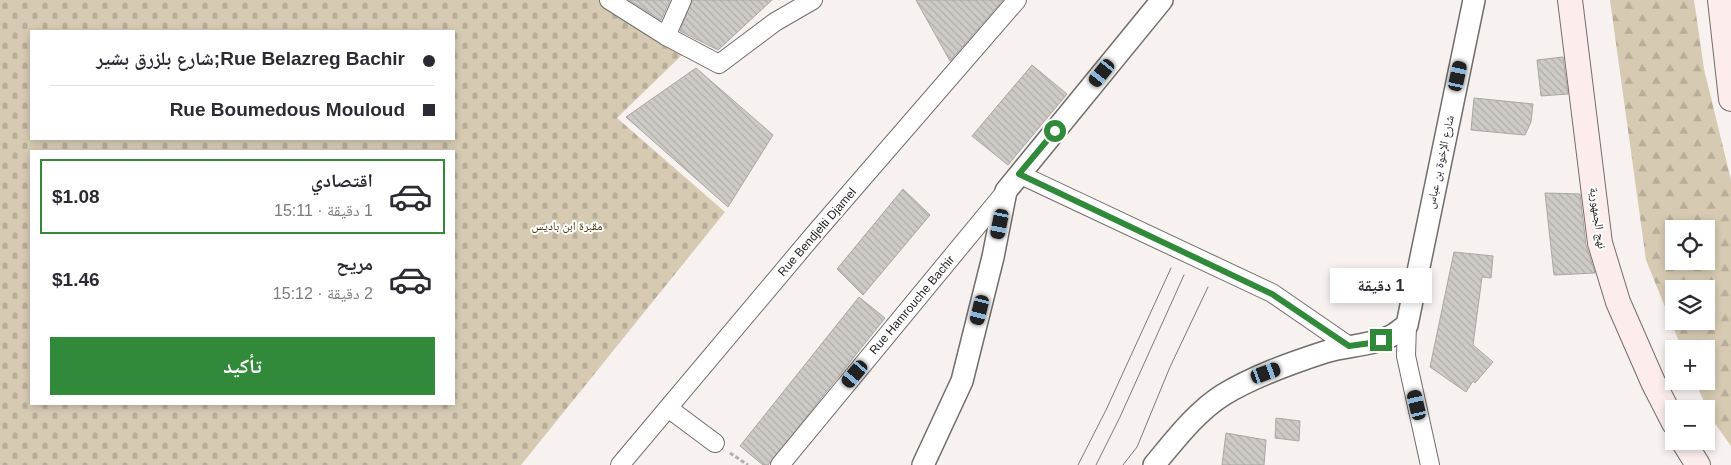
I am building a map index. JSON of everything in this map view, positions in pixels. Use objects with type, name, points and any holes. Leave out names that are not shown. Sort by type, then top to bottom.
[{"type":"main road","name":"نهج الجمهورية","points":[[1570,0],[1600,243],[1618,302],[1665,405]]},
{"type":"main road","points":[[1720,0],[1731,98]]},
{"type":"main road","points":[[1689,450],[1698,465]]},
{"type":"street","points":[[610,0],[666,36],[719,64],[775,22],[813,0]]},
{"type":"street","points":[[666,36],[682,0]]},
{"type":"street","points":[[775,22],[790,0]]},
{"type":"street","name":"Rue Bendjelti Djamel","points":[[620,465],[1017,0]]},
{"type":"street","points":[[923,465],[962,381],[1012,182],[1162,0]]},
{"type":"street","name":"شارع الإخوة بن عباس","points":[[1407,325],[1474,0]]},
{"type":"street","points":[[1012,182],[1272,294],[1349,346]]},
{"type":"street","name":"Rue Hamrouche Bachir","points":[[780,465],[1012,182]]},
{"type":"street","points":[[1154,465],[1190,422],[1223,395],[1266,373],[1326,352],[1371,343],[1391,336],[1407,325]]},
{"type":"street","points":[[1407,325],[1406,356],[1430,465]]},
{"type":"street","points":[[668,408],[716,443]]},
{"type":"green space","name":"مقبرة ابن باديس","points":[[0,0],[602,0],[684,53],[617,118],[725,212],[521,465],[0,465]]},
{"type":"green space","points":[[1610,0],[1694,0],[1704,69],[1731,180],[1731,446],[1715,424],[1715,400],[1703,400],[1699,390],[1715,390],[1715,340],[1678,340],[1674,330],[1715,330],[1715,280],[1665,280],[1665,307],[1646,260]]},
{"type":"building","points":[[629,0],[670,0],[661,20]]},
{"type":"building","points":[[692,0],[772,0],[718,50],[680,31]]},
{"type":"building","points":[[916,0],[1003,0],[950,61]]},
{"type":"building","points":[[1563,57],[1568,94],[1541,96],[1537,60]]},
{"type":"building","points":[[1032,65],[1067,94],[1008,165],[972,136]]},
{"type":"building","points":[[696,68],[773,135],[728,207],[626,117]]},
{"type":"building","points":[[1474,98],[1533,104],[1531,122],[1525,135],[1471,130]]},
{"type":"building","points":[[903,189],[930,215],[863,295],[837,269]]},
{"type":"building","points":[[1545,193],[1580,194],[1586,245],[1595,273],[1554,275]]},
{"type":"building","points":[[1454,252],[1493,256],[1491,278],[1482,277],[1473,345],[1493,362],[1475,383],[1473,381],[1466,392],[1430,367]]},
{"type":"building","points":[[859,297],[885,318],[768,465],[763,465],[740,446]]},
{"type":"building","points":[[1276,418],[1300,421],[1299,441],[1275,438]]},
{"type":"building","points":[[1226,433],[1266,440],[1264,465],[1222,465]]},
{"type":"tram line","points":[[1078,465],[1106,410],[1171,268]]},
{"type":"tram line","points":[[1096,465],[1120,417],[1184,275]]},
{"type":"tram line","points":[[1123,465],[1137,447],[1170,367],[1208,287]]},
{"type":"route","points":[[1055,131],[1019,174],[1272,294],[1349,346],[1381,340]]}]
